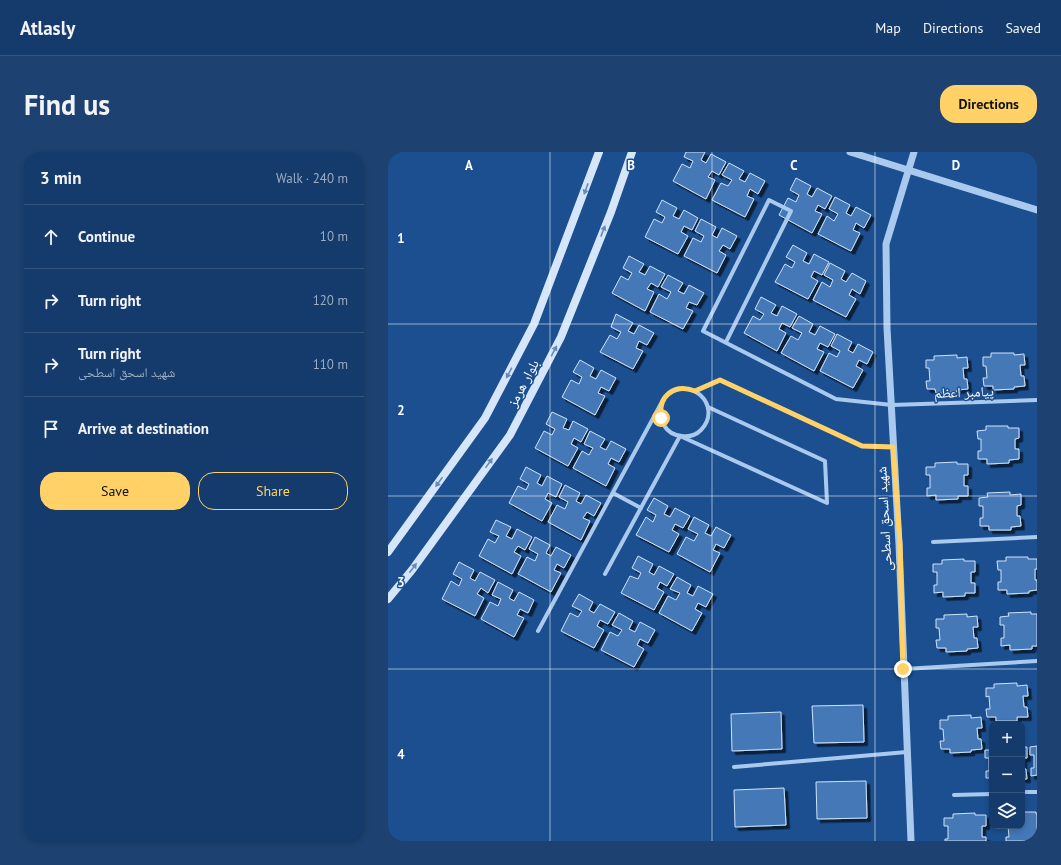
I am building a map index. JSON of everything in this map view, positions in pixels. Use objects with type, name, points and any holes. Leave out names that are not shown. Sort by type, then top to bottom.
[{"type":"main road","name":"بلوار هرمز","points":[[388,552],[489,411],[534,324],[599,152]]},
{"type":"main road","name":"بلوار هرمز","points":[[388,599],[412,570],[510,435],[561,337],[611,212],[632,152]]},
{"type":"street","points":[[850,152],[1037,210]]},
{"type":"street","name":"شهید اسحق اسطحی","points":[[911,841],[903,669],[900,544],[887,328],[886,244],[914,152]]},
{"type":"street","name":"پیامبر اعظم","points":[[726,342],[791,211],[769,200],[703,331],[836,399],[892,405],[1037,400]]},
{"type":"street","points":[[695,391],[720,380],[862,446],[893,447]]},
{"type":"street","points":[[538,631],[661,405],[669,393],[675,390],[689,388],[705,400],[709,413],[707,420],[700,431],[687,437],[680,436]]},
{"type":"street","points":[[661,405],[660,412],[663,425],[674,434],[827,504],[826,461],[708,407]]},
{"type":"street","points":[[605,574],[680,436]]},
{"type":"street","points":[[613,493],[642,508]]},
{"type":"street","points":[[933,542],[1037,537]]},
{"type":"street","points":[[903,669],[1037,661]]},
{"type":"street","points":[[734,767],[907,752]]},
{"type":"street","points":[[1025,792],[1037,792]]},
{"type":"street","points":[[954,795],[989,794]]},
{"type":"building","points":[[686,152],[705,152],[701,160],[706,163],[711,154],[726,162],[719,175],[712,171],[708,177],[715,180],[706,199],[673,181],[682,164],[690,168],[693,161],[684,157]]},
{"type":"building","points":[[729,163],[744,171],[739,179],[745,182],[750,173],[765,181],[758,194],[750,189],[747,196],[754,199],[745,217],[712,200],[721,183],[728,186],[732,180],[722,175]]},
{"type":"building","points":[[796,178],[811,186],[807,194],[812,197],[817,188],[832,196],[825,209],[818,205],[815,211],[822,214],[812,233],[779,215],[788,198],[796,202],[799,195],[790,190]]},
{"type":"building","points":[[835,197],[850,205],[846,213],[851,216],[856,207],[871,215],[864,228],[856,223],[853,230],[860,233],[851,251],[818,234],[827,216],[834,221],[838,214],[829,209]]},
{"type":"building","points":[[662,200],[677,208],[673,216],[679,219],[684,210],[698,218],[692,230],[684,226],[681,232],[688,236],[678,254],[645,237],[654,219],[662,223],[665,217],[656,212]]},
{"type":"building","points":[[701,219],[716,227],[712,235],[717,238],[722,228],[737,236],[730,249],[723,245],[719,251],[726,255],[717,273],[684,256],[693,238],[701,242],[704,236],[695,231]]},
{"type":"building","points":[[793,245],[807,253],[803,261],[809,264],[814,254],[829,262],[822,275],[814,271],[811,277],[818,281],[808,299],[775,282],[785,264],[792,268],[795,262],[786,257]]},
{"type":"building","points":[[629,256],[644,264],[639,272],[645,275],[650,266],[665,274],[658,287],[651,283],[647,289],[654,292],[645,311],[612,293],[621,276],[628,280],[632,273],[623,268]]},
{"type":"building","points":[[830,263],[845,271],[841,279],[846,282],[852,273],[866,281],[860,294],[852,289],[849,295],[856,299],[846,317],[813,300],[822,282],[830,287],[833,280],[824,275]]},
{"type":"building","points":[[668,275],[683,283],[678,291],[684,294],[689,285],[704,293],[697,305],[689,302],[686,308],[693,311],[683,329],[650,312],[659,294],[667,299],[671,292],[661,287]]},
{"type":"building","points":[[761,297],[776,305],[771,313],[777,316],[782,306],[797,314],[790,327],[782,323],[779,329],[786,333],[777,351],[744,333],[753,316],[760,320],[764,314],[755,309]]},
{"type":"building","points":[[616,314],[633,323],[628,331],[634,334],[639,325],[654,333],[647,345],[639,341],[636,348],[643,351],[633,369],[600,352],[610,335],[617,339],[621,332],[611,327]]},
{"type":"building","points":[[799,316],[813,324],[809,332],[815,335],[820,326],[835,334],[828,347],[820,343],[817,349],[824,352],[814,371],[781,353],[791,336],[798,340],[802,333],[792,328]]},
{"type":"building","points":[[837,334],[852,342],[848,350],[853,353],[858,344],[873,352],[867,364],[859,360],[856,366],[863,370],[853,388],[820,371],[829,353],[837,357],[840,351],[831,346]]},
{"type":"building","points":[[991,353],[1014,353],[1014,355],[1024,354],[1025,365],[1020,365],[1021,376],[1024,376],[1025,386],[1014,387],[1014,389],[993,390],[993,386],[984,386],[983,378],[987,378],[986,366],[983,366],[983,357],[991,357]]},
{"type":"building","points":[[957,355],[957,358],[967,357],[968,368],[963,368],[964,379],[967,379],[968,389],[957,390],[957,392],[936,393],[935,389],[927,389],[926,381],[930,381],[929,368],[926,368],[926,360],[934,360],[934,356]]},
{"type":"building","points":[[580,360],[594,368],[590,376],[596,379],[601,370],[616,378],[609,391],[601,387],[598,393],[605,396],[595,415],[562,397],[571,380],[579,384],[582,377],[573,372]]},
{"type":"building","points":[[552,412],[567,419],[563,428],[569,430],[573,421],[588,429],[581,442],[574,438],[571,444],[578,448],[568,466],[535,448],[544,431],[552,435],[555,429],[546,424]]},
{"type":"building","points":[[986,426],[1008,426],[1008,428],[1019,428],[1019,438],[1015,439],[1015,449],[1019,449],[1019,459],[1009,460],[1009,463],[987,464],[987,459],[978,459],[978,451],[981,451],[981,439],[978,439],[977,431],[986,430]]},
{"type":"building","points":[[590,431],[605,439],[600,447],[606,450],[611,441],[626,449],[619,462],[611,458],[608,464],[615,468],[606,486],[573,468],[582,451],[589,455],[593,448],[584,444]]},
{"type":"building","points":[[957,462],[957,464],[968,464],[968,475],[964,475],[964,486],[968,486],[968,496],[958,496],[958,499],[936,500],[936,495],[927,496],[927,488],[930,488],[930,475],[926,475],[926,467],[935,467],[935,463]]},
{"type":"building","points":[[526,467],[541,475],[537,483],[542,486],[547,476],[562,484],[556,497],[548,493],[545,499],[552,503],[542,521],[509,503],[518,486],[526,490],[529,484],[520,479]]},
{"type":"building","points":[[565,485],[580,493],[576,501],[581,504],[586,495],[601,503],[594,516],[587,512],[583,518],[590,521],[581,540],[548,522],[557,505],[565,509],[568,502],[559,497]]},
{"type":"building","points":[[1010,492],[1010,495],[1021,494],[1021,505],[1017,506],[1017,516],[1020,516],[1021,526],[1011,527],[1011,530],[989,530],[989,526],[980,526],[980,518],[983,518],[983,506],[979,506],[979,498],[988,497],[987,493]]},
{"type":"building","points":[[654,498],[668,506],[664,514],[670,517],[675,508],[690,516],[683,528],[675,524],[672,530],[679,534],[669,552],[636,535],[646,517],[653,522],[656,515],[647,510]]},
{"type":"building","points":[[694,517],[709,525],[705,533],[711,536],[716,527],[731,535],[724,548],[716,544],[713,550],[720,553],[710,572],[677,554],[686,537],[694,541],[698,534],[688,529]]},
{"type":"building","points":[[496,520],[511,527],[506,536],[512,539],[517,529],[532,537],[525,550],[518,546],[514,552],[521,556],[512,574],[479,556],[488,539],[495,543],[499,536],[490,532]]},
{"type":"building","points":[[535,537],[550,545],[546,553],[551,556],[556,547],[571,555],[564,568],[557,564],[554,570],[561,573],[551,592],[518,574],[527,557],[535,561],[538,554],[529,549]]},
{"type":"building","points":[[638,556],[653,564],[649,572],[654,575],[659,566],[674,574],[667,586],[660,582],[657,588],[664,592],[654,610],[621,593],[630,576],[638,579],[641,573],[632,568]]},
{"type":"building","points":[[1006,557],[1028,557],[1028,559],[1037,559],[1035,580],[1037,580],[1037,590],[1029,591],[1029,593],[1007,594],[1007,590],[998,590],[998,582],[1001,582],[1001,570],[998,570],[997,561],[1006,561]]},
{"type":"building","points":[[964,559],[964,561],[975,561],[975,572],[971,572],[971,583],[975,583],[975,593],[965,593],[965,596],[943,597],[943,592],[934,593],[934,585],[937,585],[937,572],[933,572],[933,564],[942,564],[942,560]]},
{"type":"building","points":[[459,562],[474,570],[470,578],[475,581],[480,572],[495,580],[488,593],[481,588],[477,594],[484,598],[475,616],[442,599],[451,581],[459,586],[462,579],[453,574]]},
{"type":"building","points":[[677,577],[691,585],[687,593],[693,596],[698,586],[713,594],[706,607],[698,603],[695,609],[702,613],[692,631],[659,613],[668,596],[676,600],[680,593],[670,589]]},
{"type":"building","points":[[498,582],[513,590],[509,598],[514,601],[519,592],[534,600],[528,613],[520,609],[517,615],[524,618],[514,637],[481,619],[490,602],[498,606],[501,599],[492,595]]},
{"type":"building","points":[[579,594],[593,602],[589,610],[594,613],[600,604],[615,612],[608,624],[600,620],[597,626],[604,630],[594,648],[561,631],[570,613],[578,617],[582,611],[572,606]]},
{"type":"building","points":[[1031,612],[1031,614],[1037,614],[1037,646],[1032,646],[1032,649],[1010,650],[1010,645],[1001,646],[1001,638],[1004,638],[1004,625],[1000,625],[1000,617],[1009,616],[1008,613]]},
{"type":"building","points":[[619,613],[633,621],[629,629],[635,632],[640,622],[655,630],[648,643],[640,639],[637,645],[644,649],[634,667],[601,650],[610,632],[618,636],[622,630],[612,625]]},
{"type":"building","points":[[967,614],[967,617],[977,616],[978,627],[973,627],[974,638],[977,638],[978,648],[967,649],[967,651],[946,652],[946,648],[937,648],[936,640],[940,640],[939,628],[936,628],[936,619],[944,619],[944,615]]},
{"type":"building","points":[[1017,683],[1017,686],[1027,685],[1028,696],[1023,696],[1024,707],[1027,707],[1028,717],[1017,717],[1017,721],[996,721],[996,717],[987,717],[986,709],[990,709],[989,696],[986,697],[986,688],[994,688],[994,684]]},
{"type":"building","points":[[863,705],[864,742],[814,743],[812,706]]},
{"type":"building","points":[[781,712],[782,749],[732,751],[731,714]]},
{"type":"building","points":[[971,715],[971,718],[981,717],[982,728],[977,728],[978,739],[981,739],[982,749],[971,750],[971,752],[950,753],[950,749],[941,749],[940,741],[944,741],[943,729],[940,729],[940,720],[948,720],[948,716]]},
{"type":"building","points":[[1037,746],[1037,775],[1031,776],[1031,768],[1034,768],[1034,755],[1030,755],[1030,747]]},
{"type":"building","points":[[1025,747],[1027,747],[1027,758],[1025,758]]},
{"type":"building","points":[[985,750],[989,750],[989,758],[985,758]]},
{"type":"building","points":[[1025,769],[1026,769],[1027,779],[1025,779]]},
{"type":"building","points":[[986,771],[989,771],[989,778],[986,778]]},
{"type":"building","points":[[866,781],[867,818],[817,819],[816,782]]},
{"type":"building","points":[[784,788],[786,825],[735,827],[734,790]]},
{"type":"building","points":[[1025,812],[1036,812],[1037,841],[1006,841],[1006,837],[1009,837],[1008,829],[1025,829]]},
{"type":"building","points":[[975,813],[975,815],[986,815],[986,826],[982,826],[982,837],[986,837],[986,841],[945,841],[945,839],[948,839],[948,826],[944,826],[944,818],[953,818],[953,814]]},
{"type":"route","points":[[661,418],[661,405],[664,398],[669,393],[682,388],[689,388],[695,391],[720,380],[862,446],[893,447],[900,544],[903,669]]}]
